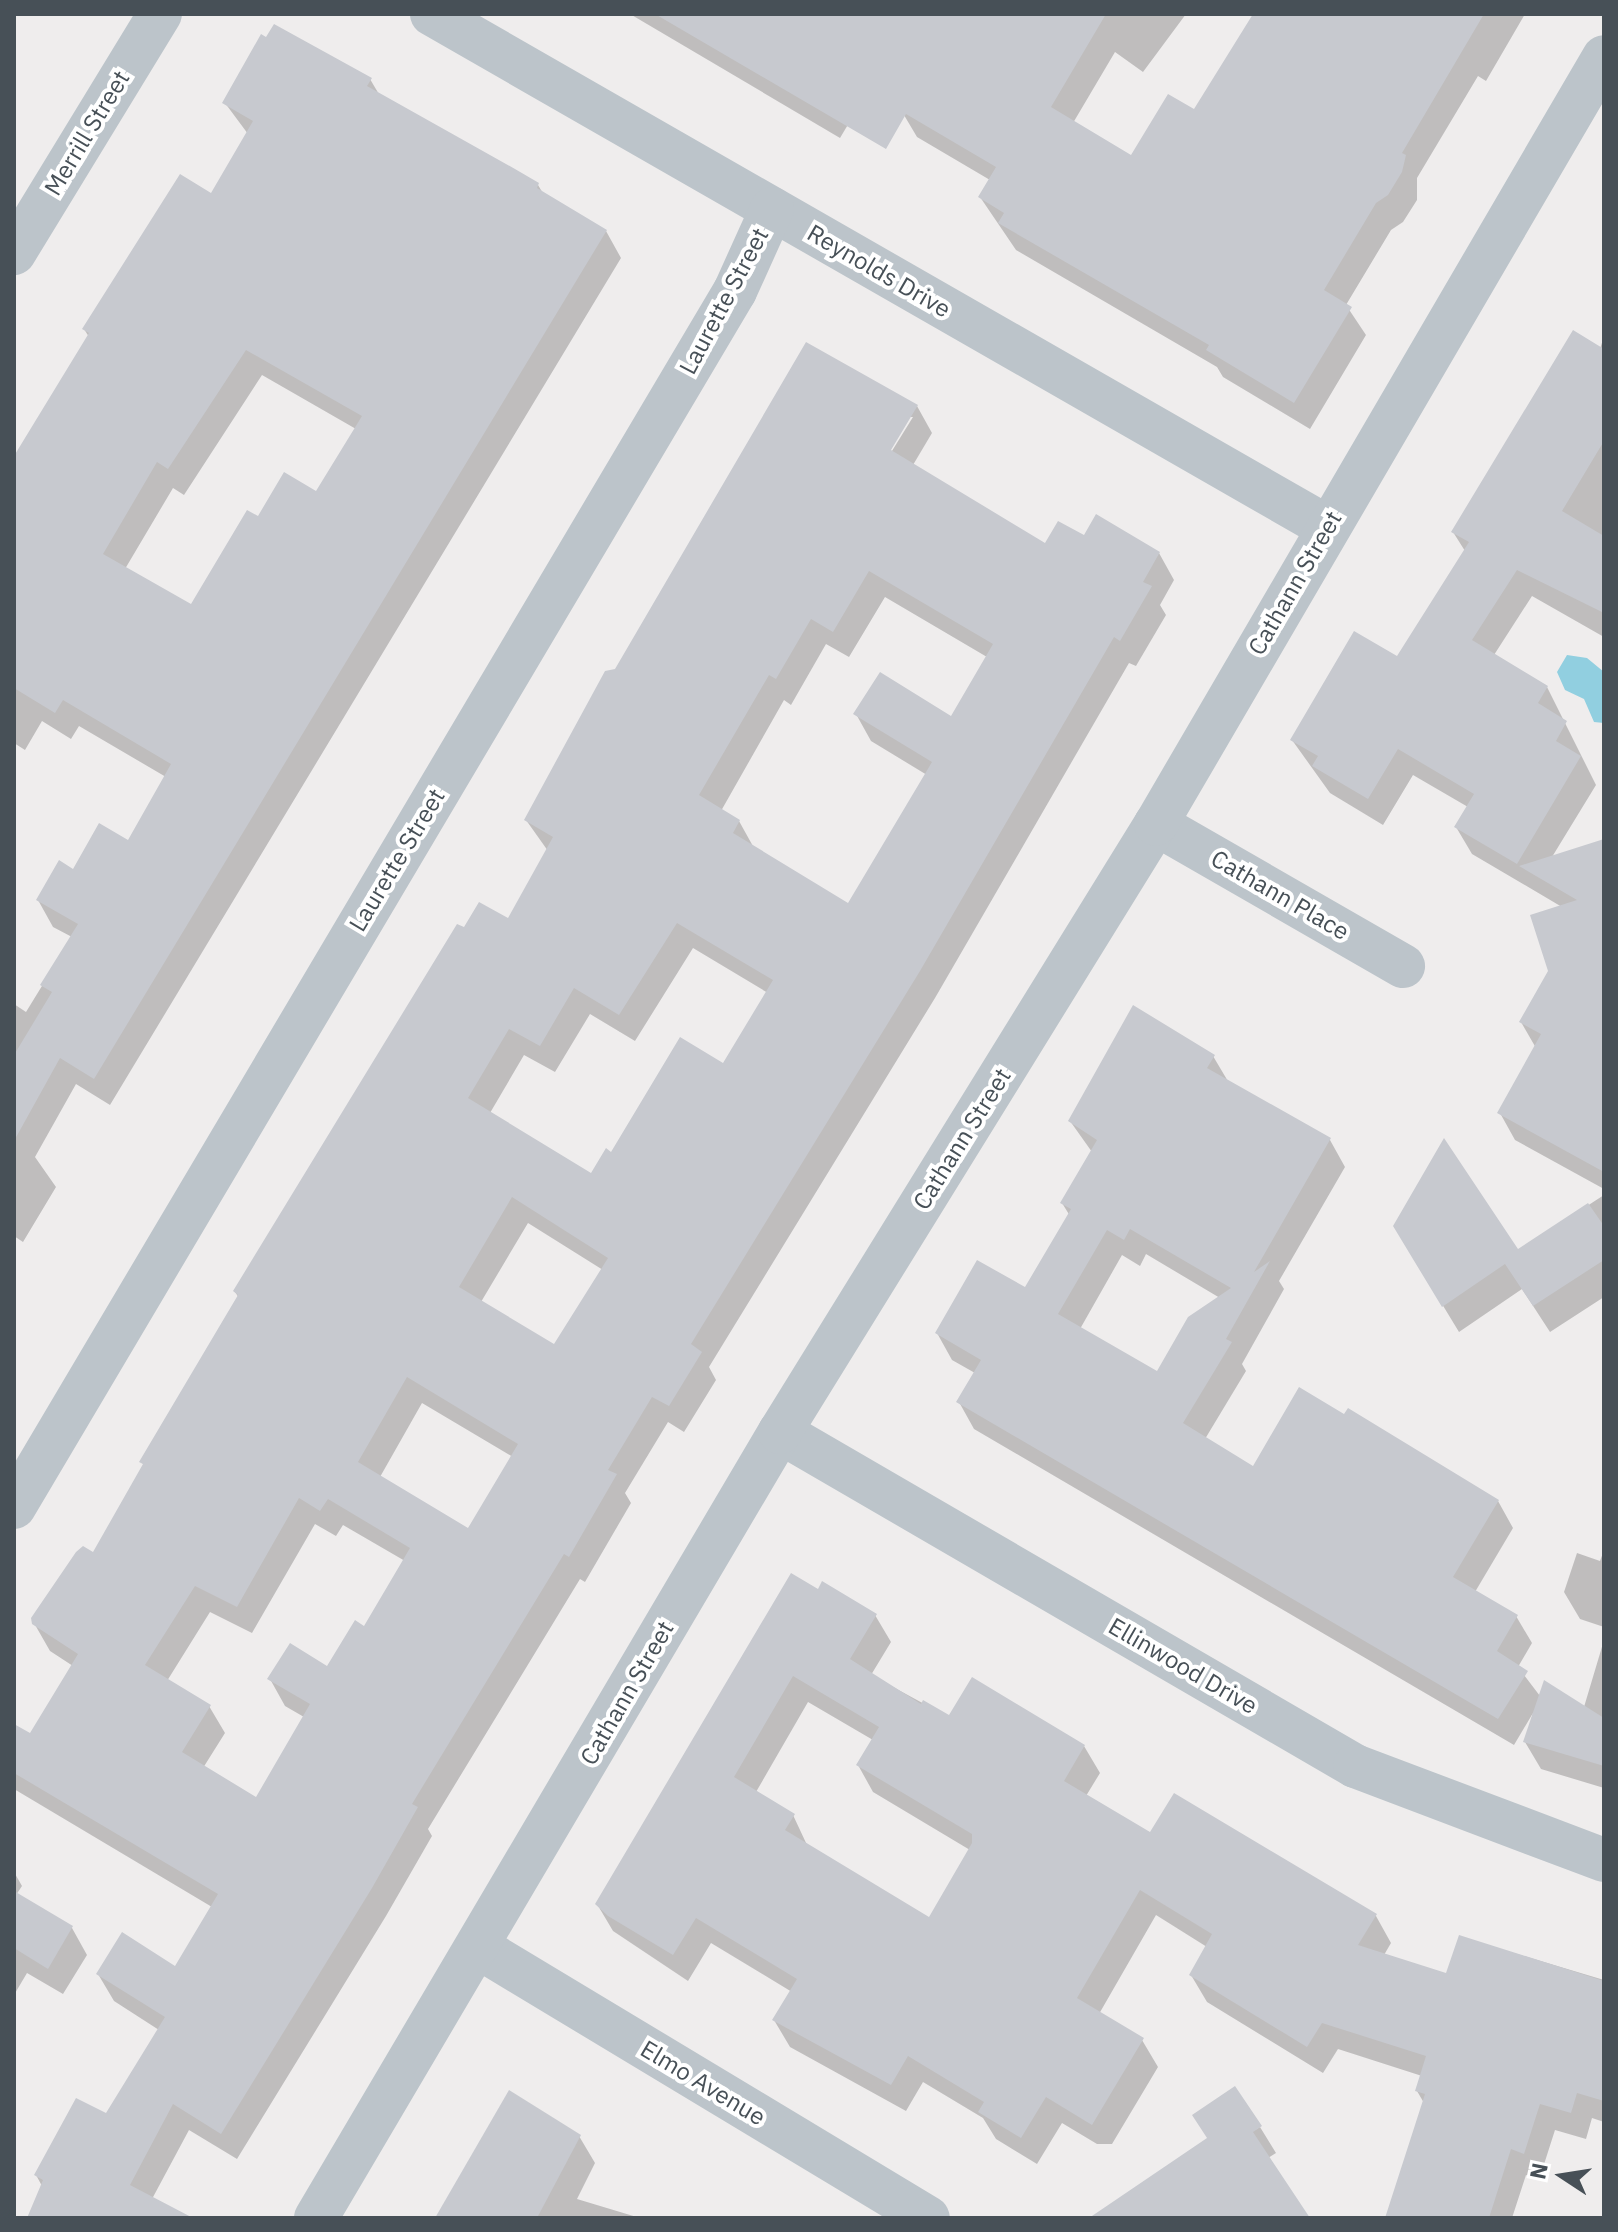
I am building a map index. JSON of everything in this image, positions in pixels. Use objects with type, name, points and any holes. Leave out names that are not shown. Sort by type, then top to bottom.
[{"type":"street","name":"Merrill Street","points":[[14,253],[160,14]]},
{"type":"street","name":"Reynolds Drive","points":[[432,14],[1327,527]]},
{"type":"street","name":"Cathann Street","points":[[316,2218],[780,1432],[1156,824],[1604,57]]},
{"type":"street","name":"Laurette Street","points":[[14,1507],[735,291],[772,209]]},
{"type":"street","name":"Cathann Place","points":[[1156,824],[1403,966]]},
{"type":"street","name":"Ellinwood Drive","points":[[780,1432],[1355,1766],[1604,1860]]},
{"type":"street","name":"Elmo Avenue","points":[[478,1947],[928,2218]]},
{"type":"water","points":[[1567,655],[1587,658],[1604,672],[1604,723],[1594,722],[1584,699],[1565,690],[1557,672]]},
{"type":"building","points":[[655,14],[1106,14],[1051,107],[1131,155],[1168,94],[1194,109],[1253,14],[1484,14],[1402,153],[1406,155],[1402,172],[1388,195],[1376,203],[1324,290],[1352,307],[1294,403],[1206,350],[1209,345],[998,223],[1004,213],[978,197],[996,167],[906,114],[886,149]]},
{"type":"building","points":[[274,24],[372,78],[367,86],[539,183],[537,188],[607,230],[94,1079],[60,1058],[14,1141],[14,1055],[52,992],[40,985],[78,924],[36,900],[59,860],[73,869],[99,823],[128,840],[171,764],[63,700],[55,713],[14,688],[14,456],[89,333],[82,329],[180,174],[211,193],[253,121],[222,103],[261,34],[266,37]],"holes":[[[246,350],[362,416],[316,491],[284,472],[258,516],[247,510],[191,604],[103,554],[157,462],[168,469]]]},
{"type":"building","points":[[1573,330],[1604,349],[1604,441],[1562,511],[1604,536],[1604,613],[1517,570],[1472,640],[1548,686],[1538,703],[1567,721],[1556,741],[1581,756],[1517,864],[1454,827],[1474,794],[1398,749],[1368,799],[1312,766],[1318,756],[1290,740],[1354,631],[1397,656],[1469,542],[1451,532]]},
{"type":"building","points":[[806,342],[918,405],[891,450],[1045,543],[1058,521],[1084,535],[1096,514],[1160,552],[1143,582],[1152,586],[1120,641],[1114,637],[920,971],[691,1344],[702,1352],[669,1406],[652,1397],[608,1470],[617,1474],[569,1557],[564,1554],[412,1804],[418,1807],[372,1888],[221,2134],[173,2104],[130,2185],[193,2218],[27,2218],[43,2180],[34,2175],[76,2098],[106,2113],[165,2017],[96,1974],[122,1932],[175,1966],[218,1894],[14,1773],[14,1724],[30,1733],[78,1654],[32,1624],[31,1618],[76,1552],[83,1546],[93,1552],[143,1464],[139,1462],[238,1295],[233,1291],[457,924],[464,927],[479,902],[508,918],[553,837],[524,820],[605,671],[615,669]],"holes":[[[869,571],[993,644],[951,716],[880,672],[853,714],[932,762],[848,903],[733,833],[740,820],[699,795],[769,675],[776,679],[811,619],[833,632]],[[677,923],[773,980],[723,1063],[680,1037],[611,1152],[606,1148],[591,1173],[468,1098],[509,1029],[540,1046],[574,988],[619,1015]],[[512,1197],[608,1258],[554,1344],[459,1287]],[[407,1377],[518,1444],[468,1528],[358,1462]],[[299,1498],[320,1511],[328,1499],[410,1548],[364,1626],[355,1620],[327,1666],[290,1643],[267,1679],[310,1704],[256,1797],[182,1752],[211,1705],[145,1665],[195,1586],[237,1607]]]},
{"type":"building","points":[[1604,839],[1604,1172],[1497,1113],[1541,1034],[1519,1022],[1548,971],[1530,915],[1577,900],[1519,866]]},
{"type":"building","points":[[1133,1005],[1215,1055],[1207,1068],[1331,1138],[1254,1272],[1270,1261],[1226,1339],[1232,1342],[1183,1423],[1253,1466],[1299,1387],[1344,1414],[1348,1408],[1499,1500],[1453,1577],[1518,1615],[1497,1651],[1528,1671],[1498,1719],[956,1402],[981,1360],[935,1333],[977,1260],[1025,1287],[1071,1209],[1060,1203],[1097,1140],[1068,1121]],"holes":[[[1130,1229],[1231,1288],[1188,1317],[1157,1371],[1058,1314],[1107,1230],[1124,1240]]]},
{"type":"building","points":[[1444,1138],[1518,1249],[1588,1203],[1604,1226],[1604,1260],[1533,1306],[1505,1264],[1442,1307],[1393,1226]]},
{"type":"building","points":[[791,1573],[818,1589],[822,1581],[877,1614],[850,1659],[921,1704],[923,1700],[949,1715],[972,1677],[1085,1745],[1064,1781],[1150,1832],[1174,1793],[1377,1914],[1358,1945],[1446,1973],[1459,1935],[1604,1981],[1604,2101],[1577,2093],[1571,2113],[1540,2104],[1524,2154],[1511,2149],[1489,2218],[1385,2218],[1425,2094],[1415,2091],[1426,2056],[1322,2023],[1307,2047],[1189,1975],[1212,1934],[1140,1890],[1077,1998],[1144,2038],[1092,2125],[1046,2097],[1021,2138],[978,2112],[984,2102],[908,2056],[891,2085],[772,2020],[797,1979],[696,1918],[673,1955],[608,1916],[595,1904]],"holes":[[[793,1676],[879,1727],[856,1765],[972,1834],[972,1843],[929,1917],[785,1830],[795,1814],[734,1777]]]},
{"type":"building","points":[[1544,1680],[1604,1718],[1604,1766],[1523,1742]]},
{"type":"building","points":[[14,1891],[73,1926],[48,1969],[14,1948]]},
{"type":"building","points":[[1235,2086],[1262,2126],[1253,2132],[1310,2218],[1089,2218],[1207,2138],[1192,2115]]},
{"type":"building","points":[[509,2090],[581,2135],[537,2218],[435,2218]]}]
